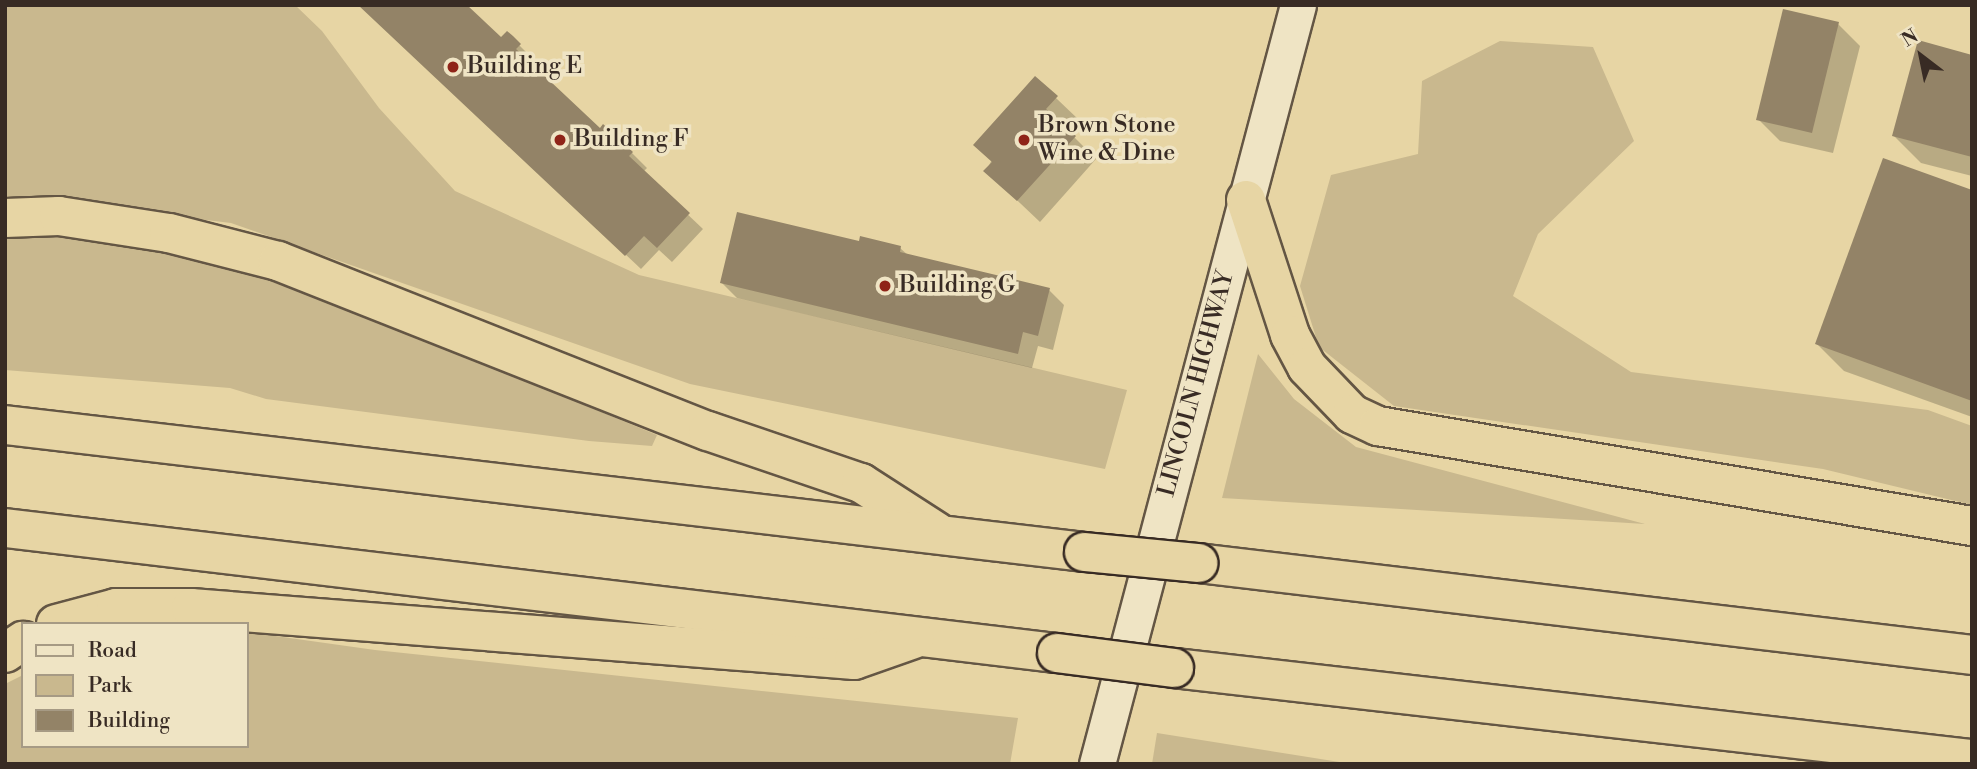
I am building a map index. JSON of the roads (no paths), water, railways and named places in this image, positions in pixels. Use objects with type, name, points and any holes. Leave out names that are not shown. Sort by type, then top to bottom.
[{"type":"highway","points":[[1246,201],[1290,335],[1307,368],[1352,414],[1378,426],[1972,526]]},
{"type":"highway","points":[[5,218],[59,216],[155,231],[278,261],[708,431],[861,482],[944,537]]},
{"type":"highway","points":[[5,425],[944,537],[1198,563],[1972,655]]},
{"type":"highway","points":[[5,528],[1174,668],[1972,759]]},
{"type":"highway","points":[[64,622],[116,608],[191,608],[854,660],[921,636]]},
{"type":"highway","points":[[5,653],[21,642]]},
{"type":"street","name":"LINCOLN HIGHWAY","points":[[1097,764],[1298,5]]},
{"type":"place","name":"Building E","points":[[453,67]]},
{"type":"place","name":"Building F","points":[[560,140]]},
{"type":"place","name":"Brown Stone Wine & Dine","points":[[1024,140]]},
{"type":"place","name":"Building G","points":[[885,286]]}]
